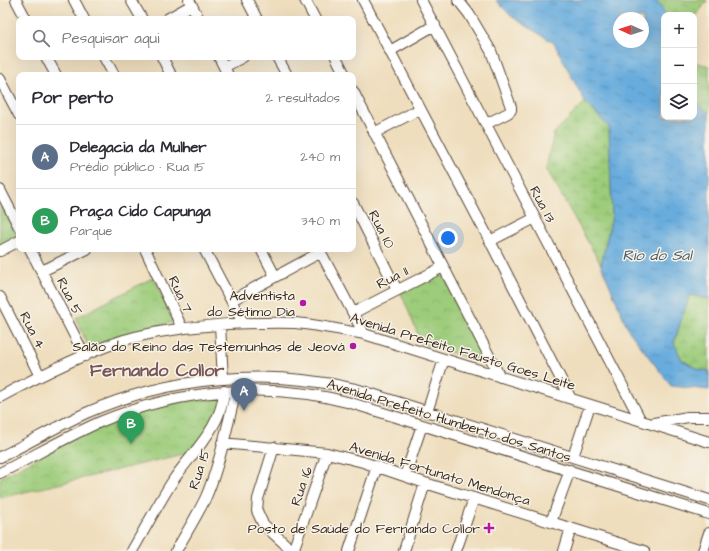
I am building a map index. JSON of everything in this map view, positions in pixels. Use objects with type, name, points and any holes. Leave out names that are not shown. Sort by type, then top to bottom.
[{"type":"street","points":[[16,0],[24,16]]},
{"type":"street","points":[[74,0],[82,16]]},
{"type":"street","points":[[131,0],[140,16]]},
{"type":"street","points":[[247,0],[255,16]]},
{"type":"street","points":[[305,0],[313,16]]},
{"type":"street","points":[[363,0],[570,397]]},
{"type":"street","name":"Rua 13","points":[[422,0],[640,419]]},
{"type":"street","points":[[458,0],[469,14],[491,51],[511,107],[511,111],[486,124]]},
{"type":"street","points":[[171,16],[190,3],[197,16]]},
{"type":"street","points":[[390,51],[435,25]]},
{"type":"street","points":[[48,60],[54,72]]},
{"type":"street","points":[[106,60],[112,72]]},
{"type":"street","points":[[164,60],[170,72]]},
{"type":"street","points":[[220,60],[226,71],[239,60]]},
{"type":"street","points":[[279,60],[285,72]]},
{"type":"street","points":[[337,60],[341,72]]},
{"type":"street","points":[[0,79],[15,96]]},
{"type":"street","points":[[356,97],[500,377]]},
{"type":"street","points":[[374,133],[420,108]]},
{"type":"street","points":[[0,190],[16,221]]},
{"type":"street","name":"Rua 10","points":[[356,209],[397,290]]},
{"type":"street","points":[[490,242],[535,218]]},
{"type":"street","points":[[0,251],[16,243]]},
{"type":"street","name":"Rua 5","points":[[32,252],[85,356]]},
{"type":"street","points":[[42,271],[81,252]]},
{"type":"street","name":"Rua 7","points":[[146,252],[182,328]]},
{"type":"street","points":[[206,252],[232,300],[243,324]]},
{"type":"street","points":[[263,252],[275,276]]},
{"type":"street","points":[[232,300],[318,252]]},
{"type":"street","points":[[321,252],[364,334]]},
{"type":"street","name":"Rua 11","points":[[354,313],[444,267]]},
{"type":"street","name":"Rua 4","points":[[0,298],[40,376]]},
{"type":"street","name":"Avenida Prefeito Fausto Goes Leite","points":[[0,397],[40,376],[129,339],[182,328],[220,325],[295,323],[364,334],[500,377],[570,397],[590,405],[640,419],[709,442]]},
{"type":"street","points":[[220,325],[223,379]]},
{"type":"street","points":[[427,412],[444,359]]},
{"type":"street","name":"Avenida Prefeito Humberto dos Santos","points":[[0,457],[86,413],[123,398],[184,383],[223,379],[294,379],[356,389],[709,500]]},
{"type":"street","points":[[331,398],[337,385]]},
{"type":"street","name":"Avenida Prefeito Humberto dos Santos","points":[[0,473],[67,437],[117,415],[177,399],[236,391],[277,391],[331,398],[570,470],[709,514]]},
{"type":"street","name":"Rua 15","points":[[176,551],[206,496],[236,391]]},
{"type":"street","points":[[132,551],[175,478],[212,428],[222,407],[224,392]]},
{"type":"street","points":[[573,456],[590,405]]},
{"type":"street","points":[[651,423],[681,418],[709,417]]},
{"type":"street","points":[[405,476],[422,425]]},
{"type":"street","name":"Avenida Fortunato Mendonça","points":[[222,443],[327,453],[377,466],[425,483],[571,528],[618,547],[644,551]]},
{"type":"street","points":[[274,447],[258,499],[257,511],[260,520],[290,551]]},
{"type":"street","name":"Rua 16","points":[[293,551],[327,453]]},
{"type":"street","points":[[349,551],[377,466]]},
{"type":"street","points":[[551,522],[570,470]]},
{"type":"street","points":[[404,551],[425,483]]},
{"type":"street","points":[[456,551],[474,498]]},
{"type":"street","points":[[564,551],[571,528]]},
{"type":"street","points":[[703,551],[709,533]]},
{"type":"green space","points":[[655,0],[707,0],[697,15],[697,12],[664,12],[661,5]]},
{"type":"green space","points":[[697,63],[709,66],[709,113],[700,107],[697,100]]},
{"type":"green space","points":[[585,102],[609,127],[612,216],[601,265],[546,168],[554,133]]},
{"type":"green space","points":[[0,199],[16,231],[16,238],[0,246]]},
{"type":"green space","points":[[442,271],[489,364],[422,344],[401,293]]},
{"type":"green space","points":[[154,277],[173,322],[88,346],[76,318]]},
{"type":"green space","points":[[690,295],[709,299],[709,371],[700,370],[682,360],[674,344]]},
{"type":"green space","points":[[221,398],[230,399],[210,431],[191,452],[0,498],[0,478],[79,436],[118,418],[184,401]]},
{"type":"water","name":"Rio do Sal","points":[[496,0],[655,0],[661,5],[664,12],[661,12],[661,120],[697,120],[697,100],[700,106],[709,113],[709,299],[690,295],[674,343],[682,360],[700,370],[709,371],[709,390],[671,386],[629,331],[601,265],[612,216],[609,127],[585,102],[554,43],[511,16]]},
{"type":"place","name":"Adventista do Sétimo Dia","points":[[303,303]]},
{"type":"place","name":"Salão do Reino das Testemunhas de Jeová","points":[[353,346]]},
{"type":"place","name":"Delegacia da Mulher","points":[[244,411]]},
{"type":"place","name":"Praça Cido Capunga","points":[[131,444]]},
{"type":"place","name":"Posto de Saúde do Fernando Collor","points":[[489,528]]},
{"type":"district","name":"Fernando Collor","points":[[157,370]]}]
